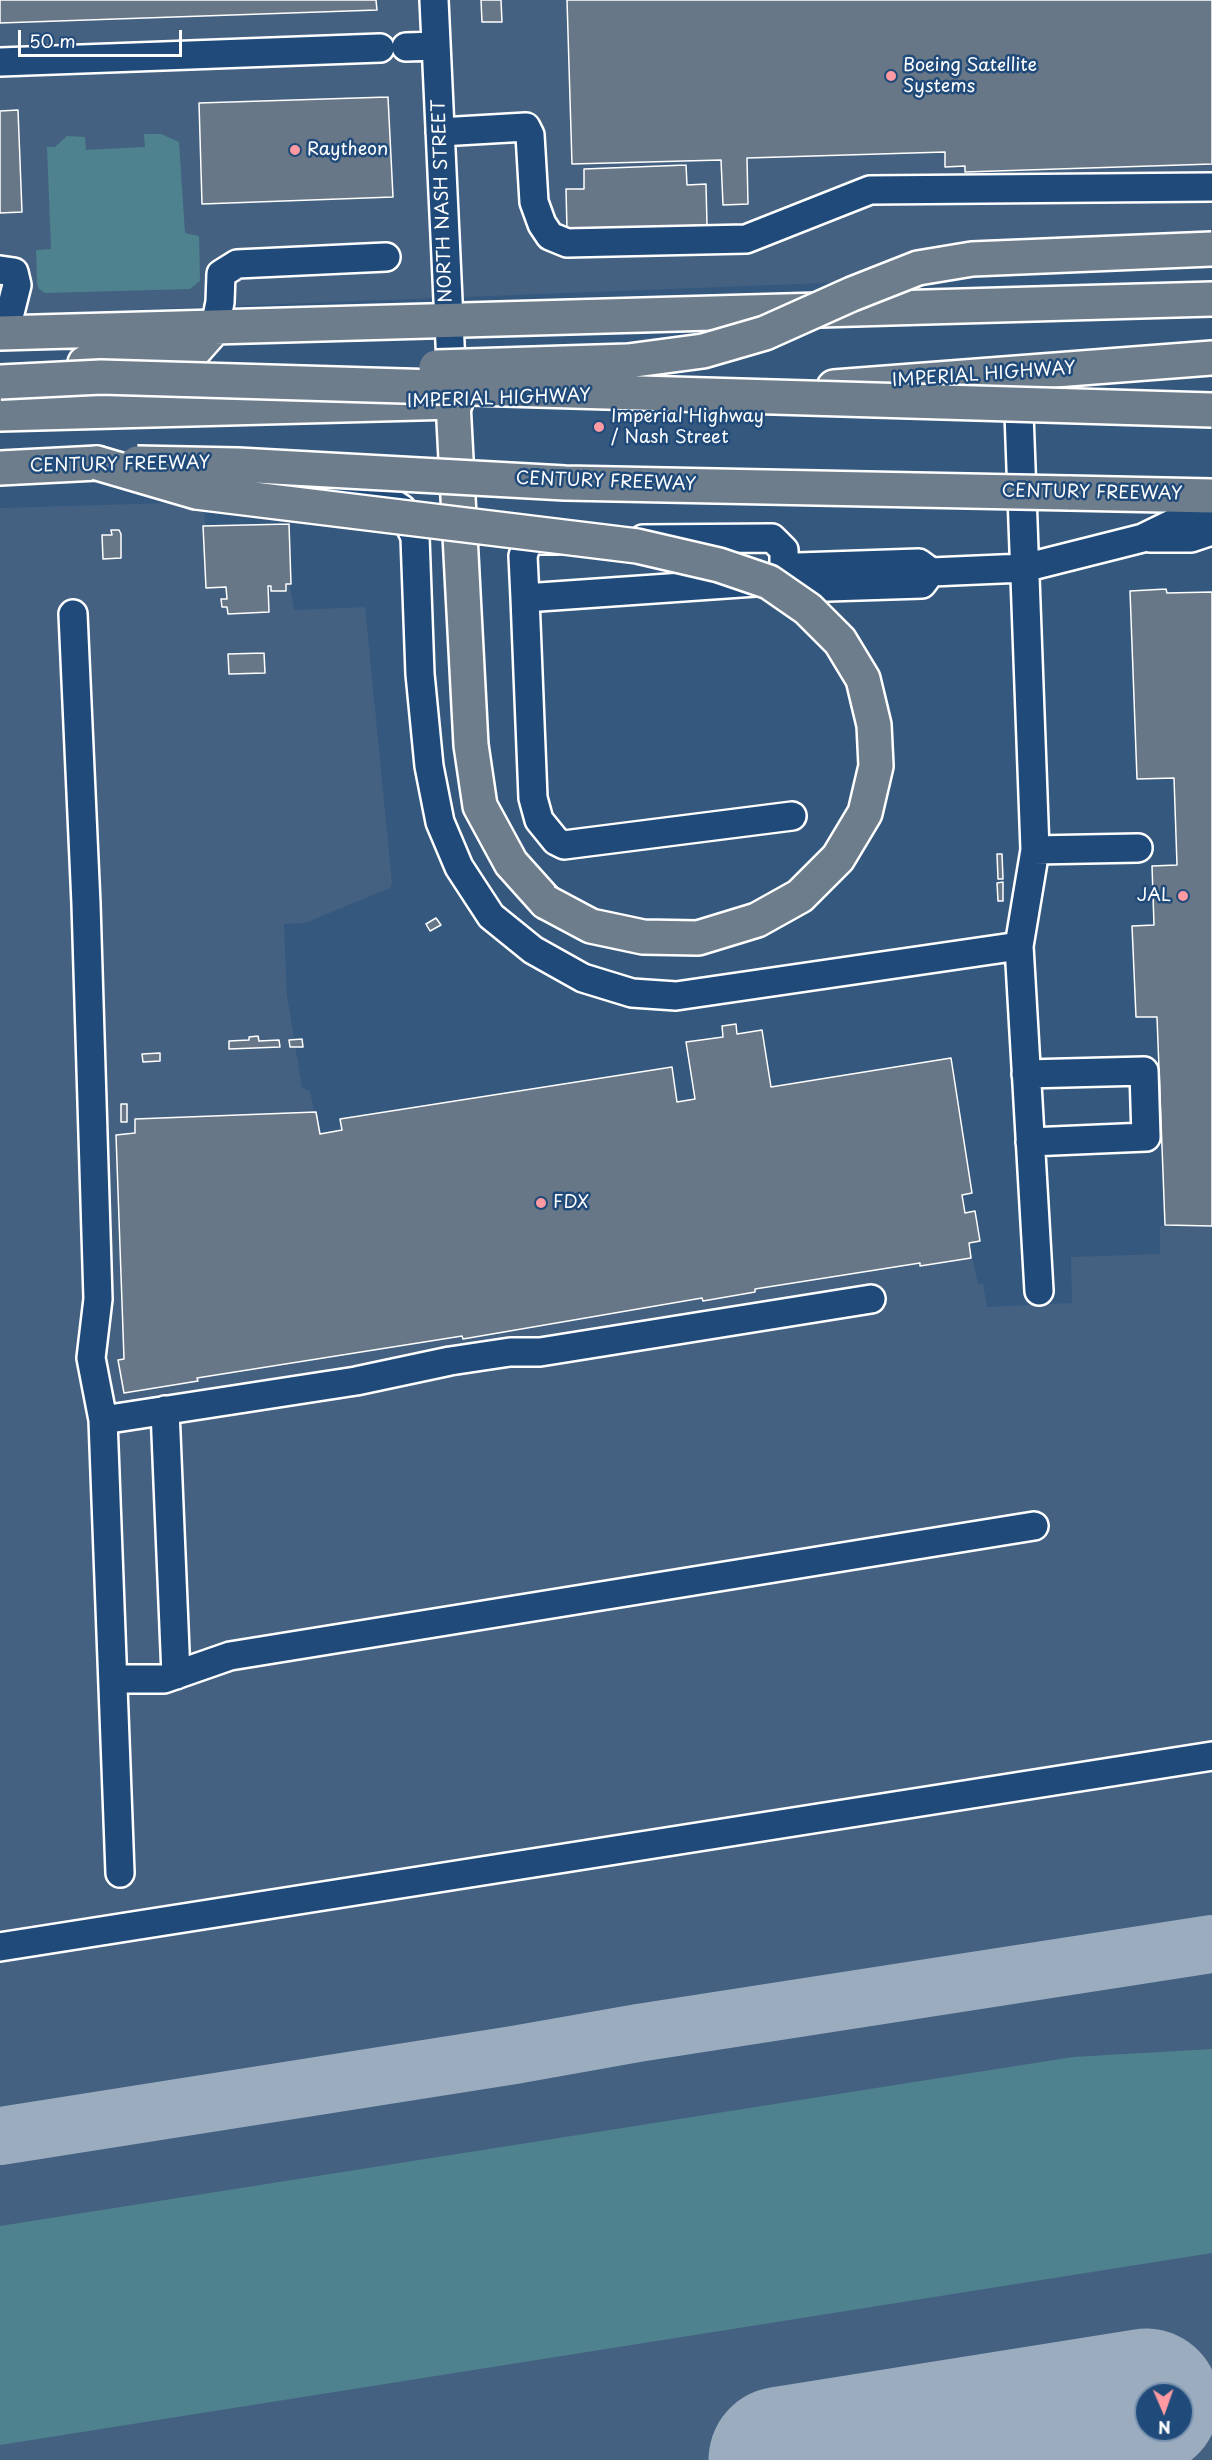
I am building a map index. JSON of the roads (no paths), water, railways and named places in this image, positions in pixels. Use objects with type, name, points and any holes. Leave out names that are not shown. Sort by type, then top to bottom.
[{"type":"main road","points":[[0,382],[628,361],[703,351],[765,333],[852,294],[918,268],[972,258],[1212,249]]},
{"type":"main road","points":[[3,333],[1212,299]]},
{"type":"main road","points":[[0,366],[158,360],[192,353],[215,327]]},
{"type":"main road","name":"IMPERIAL HIGHWAY","points":[[0,414],[453,402],[845,386],[1212,358]]},
{"type":"main road","points":[[101,377],[1212,410]]},
{"type":"main road","points":[[97,463],[196,492],[627,545],[719,565],[769,582],[808,609],[840,641],[863,679],[874,725],[876,766],[865,813],[838,858],[800,896],[757,920],[698,938],[644,937],[591,926],[546,902],[511,863],[480,806],[471,746],[453,402]]},
{"type":"main road","name":"CENTURY FREEWAY","points":[[0,468],[97,463],[238,465],[565,483],[1212,496]]},
{"type":"street","name":"NORTH NASH STREET","points":[[434,0],[453,402]]},
{"type":"street","points":[[0,62],[436,46]]},
{"type":"street","points":[[440,132],[526,127],[530,135],[534,202],[542,224],[550,236],[567,243],[746,238],[870,190],[1212,187]]},
{"type":"street","points":[[215,327],[220,302],[221,274],[237,264],[386,257]]},
{"type":"street","points":[[0,270],[14,272],[17,285],[3,333]]},
{"type":"street","points":[[1017,373],[1035,850],[1019,946],[1039,1291]]},
{"type":"street","points":[[0,482],[116,478],[325,487],[382,496],[402,509],[415,537],[420,674],[429,766],[440,822],[459,867],[491,916],[533,950],[583,978],[632,993],[676,996],[1019,946]]},
{"type":"street","points":[[525,598],[784,580],[798,567],[919,563],[931,572],[1024,568],[1143,538],[1182,519],[1212,510]]},
{"type":"street","points":[[1143,538],[1191,538],[1212,531]]},
{"type":"street","points":[[784,580],[784,550],[772,538],[528,540],[523,556],[533,798],[539,820],[555,841],[564,845],[792,816]]},
{"type":"street","points":[[73,614],[86,904],[98,1299],[91,1358],[104,1419],[120,1873]]},
{"type":"street","points":[[1035,850],[1138,848]]},
{"type":"street","points":[[1026,1074],[1144,1071],[1146,1137],[1030,1142]]},
{"type":"street","points":[[104,1419],[384,1376],[450,1361],[510,1352],[540,1352],[871,1299]]},
{"type":"street","points":[[165,1410],[176,1676]]},
{"type":"street","points":[[113,1679],[164,1680],[241,1654],[1034,1526]]},
{"type":"street","points":[[0,1947],[1212,1756]]},
{"type":"place","name":"Boeing Satellite Systems","points":[[891,76]]},
{"type":"place","name":"Raytheon","points":[[295,150]]},
{"type":"place","name":"Imperial Highway / Nash Street","points":[[599,427]]},
{"type":"place","name":"JAL","points":[[1183,896]]},
{"type":"place","name":"FDX","points":[[541,1203]]}]
